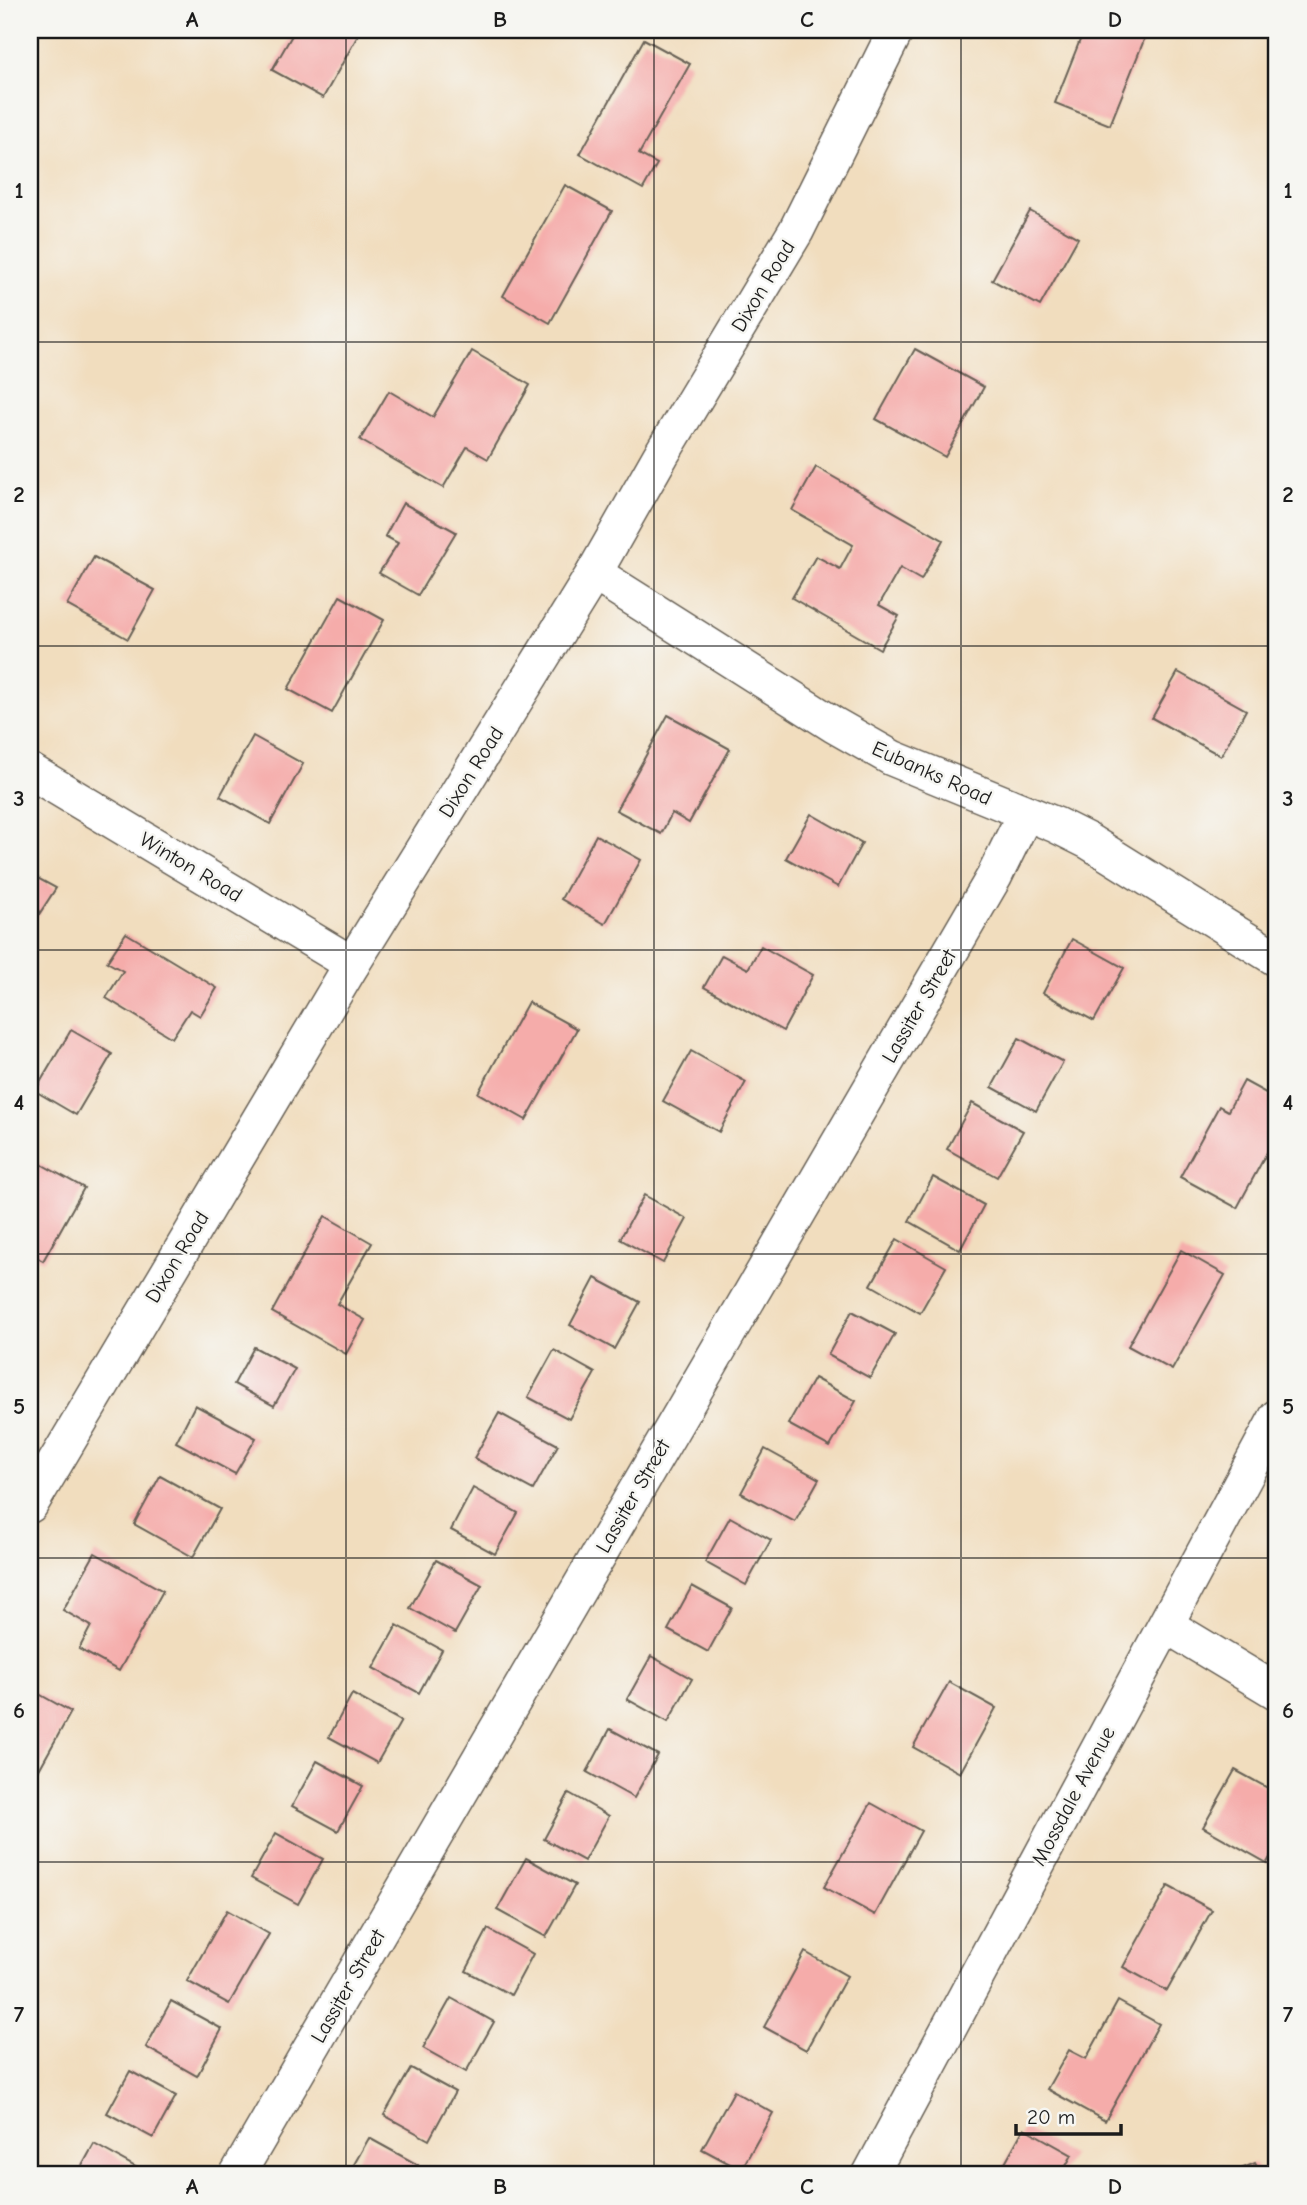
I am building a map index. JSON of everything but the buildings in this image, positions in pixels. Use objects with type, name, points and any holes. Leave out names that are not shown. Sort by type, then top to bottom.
[{"type":"street","name":"Dixon Road","points":[[30,1505],[352,964],[594,573],[668,443],[796,231],[896,30]]},
{"type":"street","name":"Eubanks Road","points":[[594,573],[892,758],[1056,825],[1088,841],[1277,960]]},
{"type":"street","name":"Winton Road","points":[[30,771],[352,964]]},
{"type":"street","name":"Lassiter Street","points":[[237,2175],[988,888],[1025,814]]},
{"type":"street","name":"Mossdale Avenue","points":[[870,2175],[1277,1417]]},
{"type":"street","points":[[1166,1625],[1277,1692]]}]
